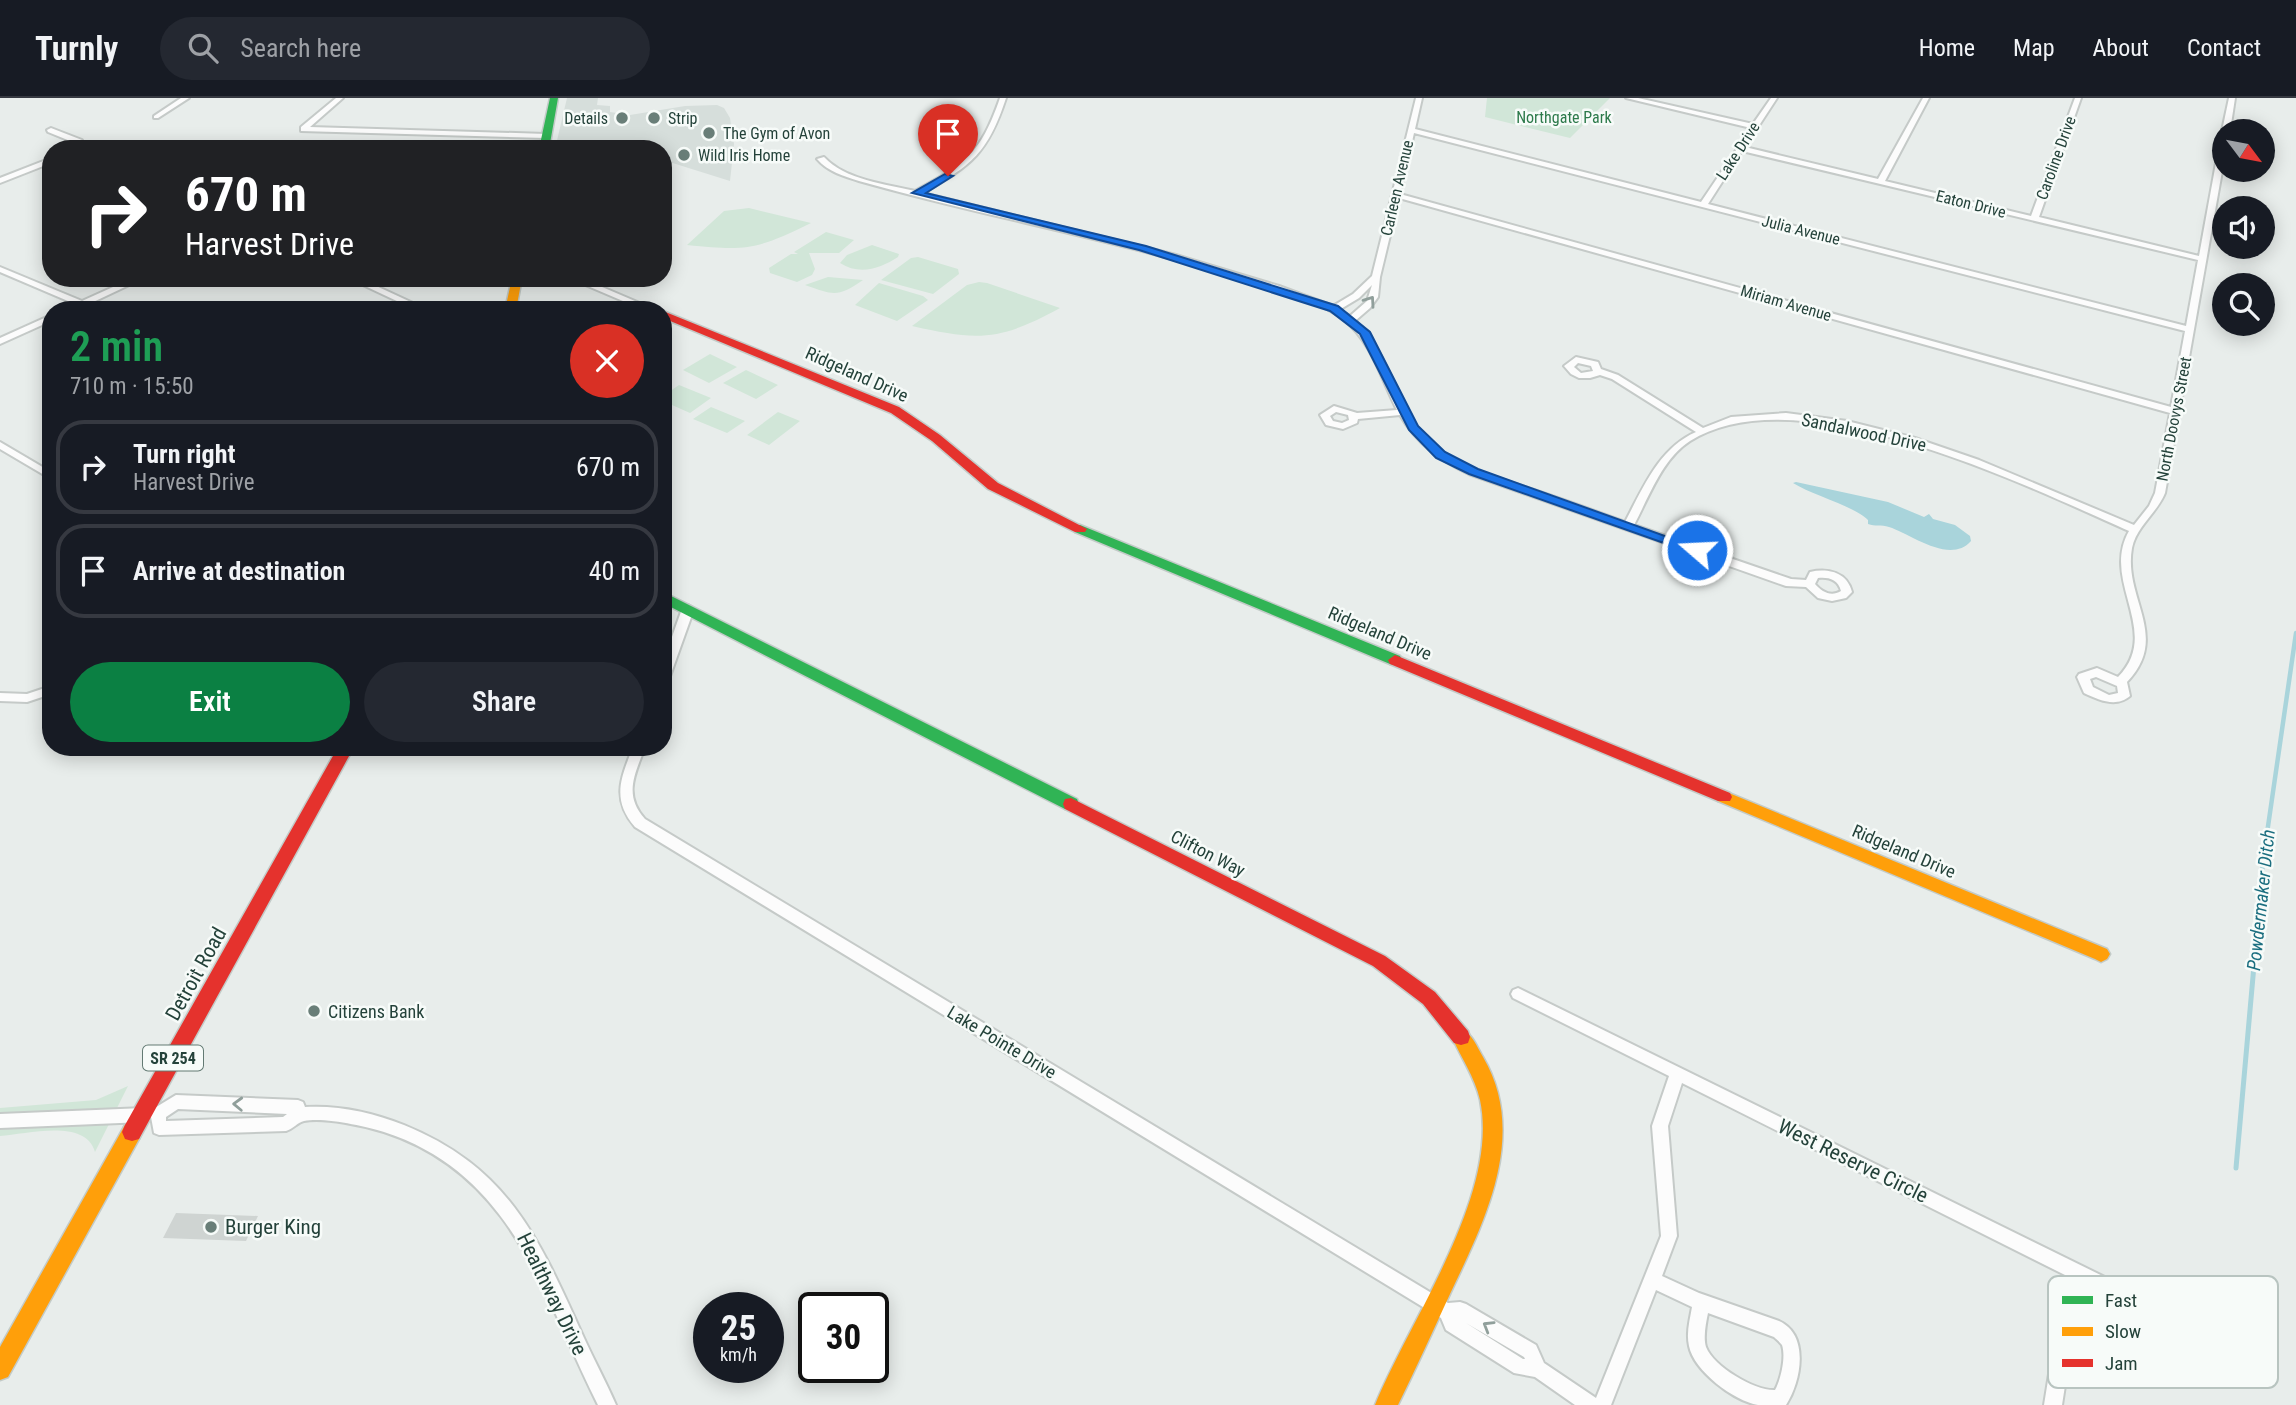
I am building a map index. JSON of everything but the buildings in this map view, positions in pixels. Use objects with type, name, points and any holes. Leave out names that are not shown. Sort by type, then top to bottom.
[{"type":"street","points":[[156,117],[187,98]]},
{"type":"street","points":[[340,98],[304,129],[508,140]]},
{"type":"street","points":[[545,140],[554,98]]},
{"type":"street","points":[[917,193],[959,169],[983,148],[992,134],[1003,98]]},
{"type":"street","name":"Carleen Avenue","points":[[1352,320],[1374,297],[1376,277],[1419,98]]},
{"type":"street","points":[[1629,98],[1753,126]]},
{"type":"street","name":"Lake Drive","points":[[1703,205],[1774,98]]},
{"type":"street","points":[[1880,182],[1926,98]]},
{"type":"street","name":"Caroline Drive","points":[[2034,219],[2078,98]]},
{"type":"street","points":[[2228,119],[2232,98]]},
{"type":"street","points":[[51,130],[74,140]]},
{"type":"street","name":"Julia Avenue","points":[[1411,130],[2191,330]]},
{"type":"street","name":"Eaton Drive","points":[[1739,148],[2203,259]]},
{"type":"street","points":[[821,159],[824,164],[838,171],[1143,248],[1334,309],[1352,320],[1368,337],[1404,412],[1422,439],[1456,464],[1790,583],[1809,584]]},
{"type":"street","points":[[0,181],[42,164]]},
{"type":"street","name":"North Doovys Street","points":[[2120,682],[2132,669],[2140,647],[2140,627],[2126,558],[2128,545],[2159,498],[2217,182]]},
{"type":"street","name":"Miriam Avenue","points":[[1396,195],[2175,411]]},
{"type":"street","points":[[0,269],[42,286]]},
{"type":"street","points":[[1334,309],[1356,296],[1376,277]]},
{"type":"street","points":[[44,287],[79,301]]},
{"type":"street","points":[[88,301],[120,287]]},
{"type":"street","points":[[372,287],[404,301]]},
{"type":"street","points":[[595,287],[630,301]]},
{"type":"street","name":"Ridgeland Drive","points":[[672,318],[894,410],[936,438],[993,486],[1045,514],[2101,954]]},
{"type":"street","points":[[0,341],[42,322]]},
{"type":"street","points":[[1598,371],[1615,377],[1701,430]]},
{"type":"street","points":[[1354,416],[1404,412]]},
{"type":"street","name":"Sandalwood Drive","points":[[1628,526],[1668,457],[1685,440],[1701,430],[1731,421],[1767,416],[1801,417],[1848,425],[1960,455],[2136,530]]},
{"type":"street","points":[[0,445],[42,470]]},
{"type":"street","name":"Clifton Way","points":[[672,601],[1379,961],[1433,999],[1464,1037],[1479,1067],[1490,1098],[1494,1139],[1492,1164],[1484,1197],[1441,1308]]},
{"type":"street","points":[[672,654],[688,609]]},
{"type":"street","points":[[0,697],[27,698],[42,694]]},
{"type":"street","name":"Detroit Road","points":[[0,1368],[341,756]]},
{"type":"street","name":"Lake Pointe Drive","points":[[636,756],[625,784],[624,798],[628,810],[640,823],[1441,1308],[1460,1310],[1530,1351],[1538,1369],[1590,1405]]},
{"type":"street","name":"West Reserve Circle","points":[[1518,994],[2084,1276]]},
{"type":"street","points":[[1602,1405],[1669,1236],[1660,1126],[1677,1074]]},
{"type":"street","name":"Healthway Drive","points":[[0,1121],[158,1114],[176,1102],[298,1107],[300,1115]]},
{"type":"street","name":"Healthway Drive","points":[[158,1114],[159,1128],[286,1124],[300,1115],[350,1118],[385,1125],[431,1145],[479,1175],[514,1218],[533,1249],[607,1405]]},
{"type":"street","points":[[2073,1276],[2074,1271]]},
{"type":"street","points":[[1653,1280],[1677,1294],[1701,1301],[1779,1330],[1789,1339],[1787,1388],[1780,1399],[1766,1402],[1745,1394],[1703,1357],[1697,1342],[1701,1301]]},
{"type":"street","points":[[1386,1405],[1441,1308]]},
{"type":"shaded area","points":[[567,98],[598,98],[597,105],[610,106],[610,112],[630,115],[685,106],[717,105],[724,108],[730,118],[734,144],[730,181],[672,163],[672,140],[557,140]]},
{"type":"green space","name":"Northgate Park","points":[[1487,98],[1610,98],[1570,138],[1485,117]]},
{"type":"green space","points":[[749,208],[811,223],[777,239],[751,246],[724,248],[687,245],[724,211]]},
{"type":"green space","points":[[826,232],[854,240],[839,253],[809,253],[815,269],[812,275],[797,282],[770,273],[769,268],[791,254],[798,254],[794,252]]},
{"type":"green space","points":[[872,245],[899,254],[898,257],[863,270],[840,263],[847,255]]},
{"type":"green space","points":[[918,257],[958,269],[959,274],[933,294],[881,280],[911,258]]},
{"type":"green space","points":[[828,277],[863,280],[847,290],[835,293],[805,285]]},
{"type":"green space","points":[[979,282],[1060,308],[1021,327],[988,335],[955,334],[912,326],[967,285]]},
{"type":"green space","points":[[879,283],[923,296],[928,300],[897,321],[855,305]]},
{"type":"green space","points":[[710,354],[737,367],[709,383],[683,370]]},
{"type":"green space","points":[[746,370],[778,385],[756,399],[723,383]]},
{"type":"green space","points":[[679,385],[711,398],[690,413],[672,405],[672,390]]},
{"type":"green space","points":[[711,407],[745,421],[727,433],[693,419]]},
{"type":"green space","points":[[778,412],[800,421],[769,445],[747,435]]},
{"type":"green space","points":[[128,1086],[95,1152],[89,1141],[68,1131],[0,1136],[0,1108],[96,1100]]},
{"type":"water","points":[[1793,483],[1888,502],[1924,517],[1929,514],[1933,519],[1955,525],[1970,536],[1971,541],[1962,548],[1952,550],[1930,546],[1889,527],[1868,524],[1868,520],[1862,515]]},
{"type":"waterway","name":"Powdermaker Ditch","points":[[2255,955],[2263,861],[2296,633]]},
{"type":"waterway","name":"Powdermaker Ditch","points":[[2236,1168],[2255,954]]},
{"type":"traffic: fast","points":[[546,140],[554,98]]},
{"type":"traffic: fast","points":[[1080,529],[1395,660]]},
{"type":"traffic: fast","points":[[672,602],[1071,804]]},
{"type":"traffic: slow","points":[[512,301],[515,287]]},
{"type":"traffic: slow","points":[[1724,797],[2101,954]]},
{"type":"traffic: slow","points":[[1386,1405],[1473,1222],[1491,1161],[1493,1131],[1490,1100],[1479,1069],[1461,1037]]},
{"type":"traffic: slow","points":[[0,1369],[132,1132]]},
{"type":"traffic: jam","points":[[672,318],[895,410],[936,438],[993,486],[1080,529]]},
{"type":"traffic: jam","points":[[1395,660],[1724,797]]},
{"type":"traffic: jam","points":[[132,1132],[341,756]]},
{"type":"traffic: jam","points":[[1071,804],[1379,961],[1429,998],[1461,1037]]},
{"type":"place","name":"Details","points":[[622,118]]},
{"type":"place","name":"Strip","points":[[654,118]]},
{"type":"place","name":"The Gym of Avon","points":[[709,133]]},
{"type":"place","name":"Wild Iris Home","points":[[684,155]]},
{"type":"place","name":"Citizens Bank","points":[[314,1011]]},
{"type":"place","name":"Burger King","points":[[211,1227]]},
{"type":"route","points":[[948,176],[917,193],[1143,248],[1334,309],[1365,332],[1413,427],[1440,455],[1473,472],[1697,550]]}]
